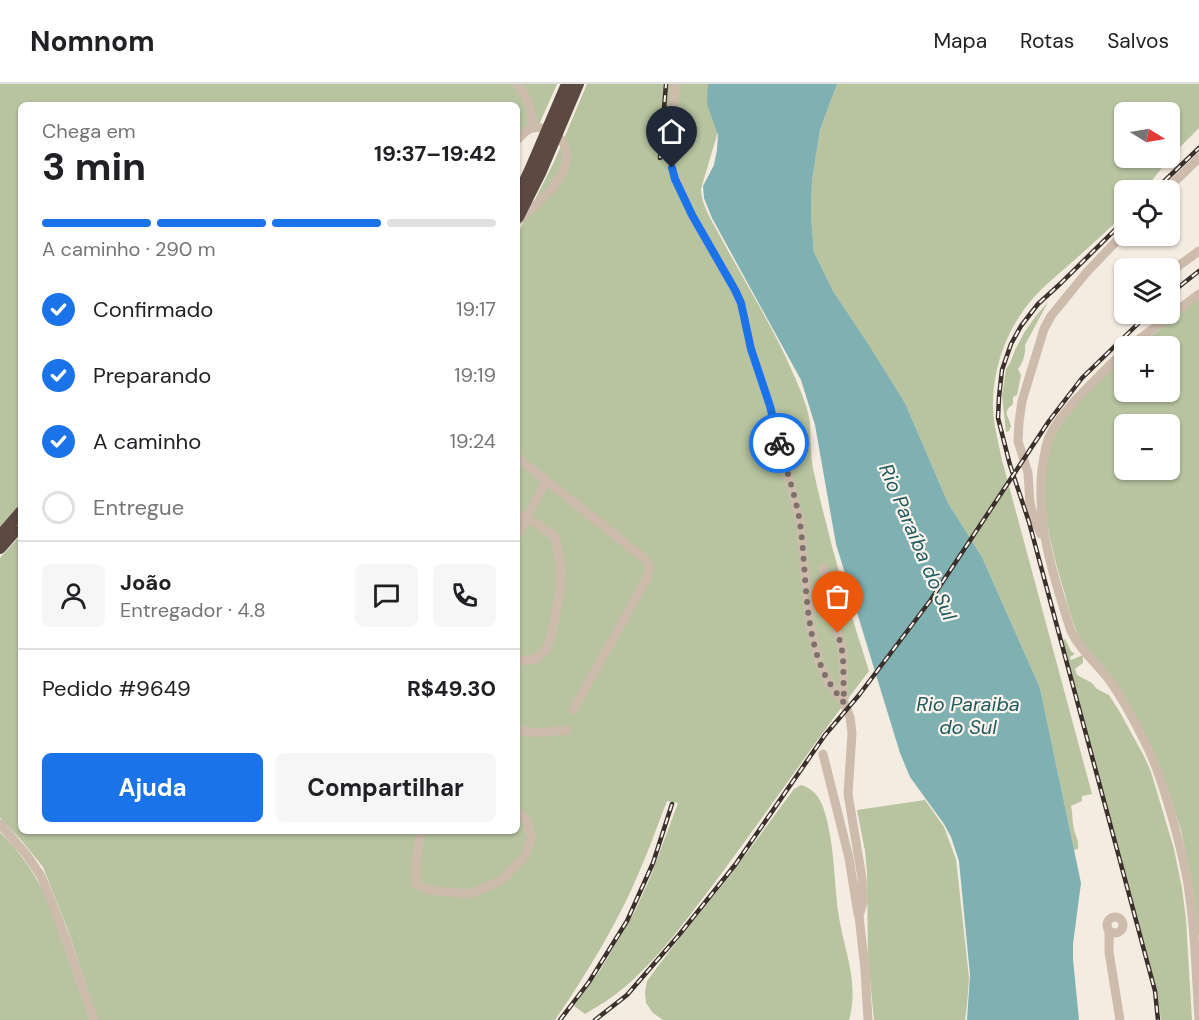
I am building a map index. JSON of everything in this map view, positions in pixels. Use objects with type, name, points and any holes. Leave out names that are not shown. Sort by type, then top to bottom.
[{"type":"highway","points":[[520,214],[571,88]]},
{"type":"highway","points":[[520,193],[536,170]]},
{"type":"highway","points":[[0,536],[18,515]]},
{"type":"highway","points":[[0,548],[18,527]]},
{"type":"street","points":[[517,84],[528,101],[534,128]]},
{"type":"street","points":[[675,84],[671,145],[675,179],[692,215],[741,303],[751,349],[770,406],[800,521],[810,624],[819,662],[850,717],[852,733],[848,794],[862,878],[863,902],[859,916]]},
{"type":"street","points":[[520,137],[534,128],[548,130],[560,138],[566,149],[566,165],[556,184],[520,217]]},
{"type":"street","points":[[1176,180],[1199,158]]},
{"type":"street","points":[[1045,541],[1035,521],[1030,503],[1028,473],[1018,441],[1022,401],[1044,329],[1051,316],[1086,273],[1114,244]]},
{"type":"street","points":[[1180,265],[1199,251]]},
{"type":"street","points":[[1144,336],[1199,294]]},
{"type":"street","points":[[1114,362],[1085,390],[1058,422],[1049,438],[1044,456],[1040,493],[1045,541],[1066,616],[1076,642],[1111,681],[1146,743],[1161,782],[1175,826],[1187,880],[1192,917],[1199,1020]]},
{"type":"street","points":[[520,460],[645,559],[650,567],[647,578],[573,710]]},
{"type":"street","points":[[520,660],[534,659],[547,649],[560,591],[561,566],[555,537],[522,516],[546,481]]},
{"type":"street","points":[[823,568],[843,655],[844,703]]},
{"type":"street","points":[[520,730],[535,733],[567,730]]},
{"type":"street","points":[[823,754],[849,858],[859,916],[868,1020]]},
{"type":"street","points":[[421,834],[416,863],[416,884],[429,890],[469,894],[501,881],[525,856],[531,838],[527,820],[520,815]]},
{"type":"street","points":[[0,824],[26,854],[44,883],[94,1020]]},
{"type":"street","points":[[1109,931],[1109,952],[1120,1020]]},
{"type":"green space","points":[[0,84],[513,84],[519,90],[532,127],[520,135],[520,102],[18,102],[18,509],[0,530]]},
{"type":"green space","points":[[519,84],[557,84],[538,127]]},
{"type":"green space","points":[[587,84],[732,84],[701,189],[702,196],[710,219],[780,346],[808,412],[811,454],[820,498],[839,573],[869,671],[677,932],[640,974],[606,1001],[585,1014],[574,1006],[601,969],[634,913],[650,878],[678,803],[667,801],[644,861],[622,909],[590,966],[555,1020],[98,1020],[69,933],[43,867],[0,818],[0,558],[18,538],[18,834],[520,834],[520,229],[554,162]]},
{"type":"green space","points":[[837,84],[1199,84],[1199,128],[1180,147],[1180,102],[1114,102],[1114,168],[1162,168],[1152,180],[1114,180],[1114,224],[1046,285],[1027,306],[1011,331],[996,372],[993,415],[1002,460],[1092,794],[1082,796],[1082,801],[1071,806],[1078,849],[1074,850],[1040,688],[982,557],[948,503],[905,403],[833,291],[814,252],[811,216],[812,181],[820,130]]},
{"type":"green space","points":[[1199,299],[1199,941],[1193,889],[1181,830],[1164,778],[1149,742],[1077,633],[1049,535],[1044,495],[1047,457],[1053,439],[1075,406],[1114,367],[1114,402],[1180,402],[1180,336],[1151,336],[1167,324],[1180,324],[1180,314]]},
{"type":"green space","points":[[1048,302],[1025,345],[1024,358],[1018,369],[1021,375],[1017,395],[1013,397],[1013,404],[1007,412],[1011,426],[1006,432],[1002,396],[1006,369],[1024,333]]},
{"type":"green space","points":[[1065,639],[1075,654],[1070,657],[1071,660],[1083,655],[1083,663],[1075,669],[1077,675],[1109,695],[1151,772],[1174,849],[1182,888],[1192,1020],[1161,1020],[1147,954],[1062,643]]},
{"type":"green space","points":[[801,785],[815,793],[827,819],[840,925],[852,979],[852,1006],[849,1020],[663,1020],[653,1013],[646,1003],[647,981],[732,873],[794,789]]},
{"type":"green space","points":[[925,800],[944,827],[956,859],[969,978],[965,1020],[874,1020],[868,959],[867,873],[857,810]]},
{"type":"green space","points":[[0,832],[26,863],[47,899],[90,1020],[0,1020]]},
{"type":"water","name":"Rio Paraiba do Sul","points":[[708,84],[837,84],[820,130],[812,181],[811,216],[814,252],[833,291],[905,403],[948,503],[982,557],[1040,688],[1081,883],[1073,944],[1079,1020],[967,1020],[970,975],[959,861],[944,824],[910,777],[900,753],[836,544],[815,425],[801,380],[712,218],[704,198],[703,186],[714,165],[718,135],[707,104]]},
{"type":"railway","points":[[660,158],[666,84]]},
{"type":"railway","points":[[1165,180],[1199,148]]},
{"type":"railway","points":[[1114,231],[1038,304],[1021,326],[1011,344],[1002,370],[998,418],[1010,465],[1029,522],[1155,991],[1158,1020]]},
{"type":"railway","points":[[1180,286],[1199,271]]},
{"type":"railway","points":[[595,1020],[627,995],[735,865],[825,735],[859,695],[930,601],[1049,421],[1082,378],[1138,324]]},
{"type":"railway","points":[[560,1020],[589,982],[627,921],[653,863],[672,804]]},
{"type":"way so far","points":[[779,443],[800,521],[810,624],[819,662],[830,685],[844,703],[843,655],[838,633]]},
{"type":"route","points":[[672,168],[692,215],[741,303],[751,349],[770,406],[779,443]]},
{"type":"water label","name":"Rio Paraíba do Sul","points":[[918,542]]}]
